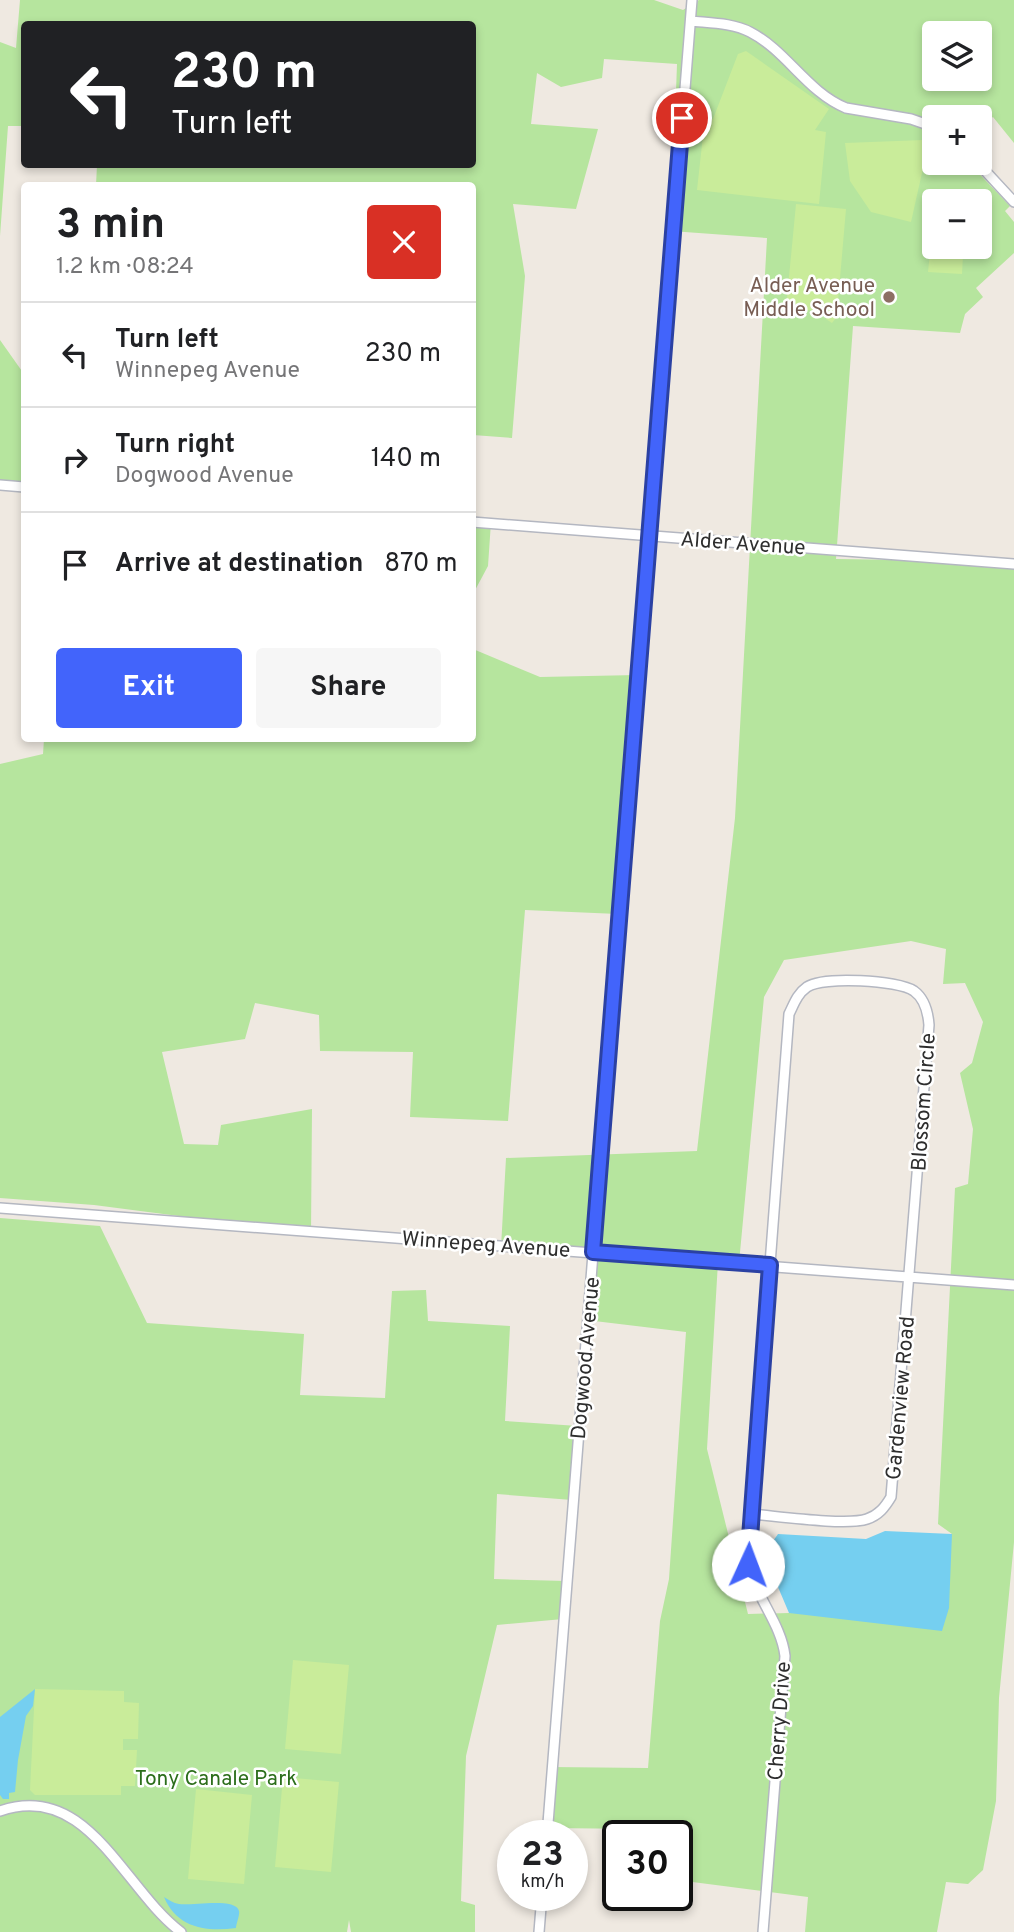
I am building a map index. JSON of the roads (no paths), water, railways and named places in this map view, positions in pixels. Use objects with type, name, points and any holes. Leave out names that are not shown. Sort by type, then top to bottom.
[{"type":"street","name":"Dogwood Avenue","points":[[548,1820],[692,0]]},
{"type":"street","points":[[691,21],[737,28],[753,34],[837,105],[922,123]]},
{"type":"street","points":[[989,175],[1014,202]]},
{"type":"street","points":[[0,485],[21,487]]},
{"type":"street","name":"Alder Avenue","points":[[476,522],[1014,564]]},
{"type":"street","name":"Blossom Circle","points":[[770,1265],[789,1014],[797,997],[808,986],[834,979],[912,989],[928,1015],[909,1275]]},
{"type":"street","name":"Winnepeg Avenue","points":[[0,1208],[1014,1285]]},
{"type":"street","name":"Cherry Drive","points":[[763,1932],[785,1656],[781,1638],[748,1565],[770,1265]]},
{"type":"street","name":"Gardenview Road","points":[[751,1514],[855,1522],[875,1515],[885,1507],[894,1484],[909,1275]]},
{"type":"street","points":[[0,1811],[26,1806],[45,1807],[83,1824],[181,1932]]},
{"type":"street","points":[[539,1932],[541,1911]]},
{"type":"water","points":[[885,1531],[952,1534],[949,1608],[942,1631],[789,1613],[764,1554],[778,1534],[866,1539]]},
{"type":"water","points":[[35,1689],[33,1706],[26,1716],[15,1792],[9,1793],[9,1799],[3,1799],[0,1795],[0,1717]]},
{"type":"water","points":[[164,1897],[179,1904],[230,1904],[239,1911],[236,1928],[194,1926],[177,1915]]},
{"type":"place","name":"Alder Avenue Middle School","points":[[889,297]]},
{"type":"park label","name":"Tony Canale Park","points":[[216,1778]]}]
